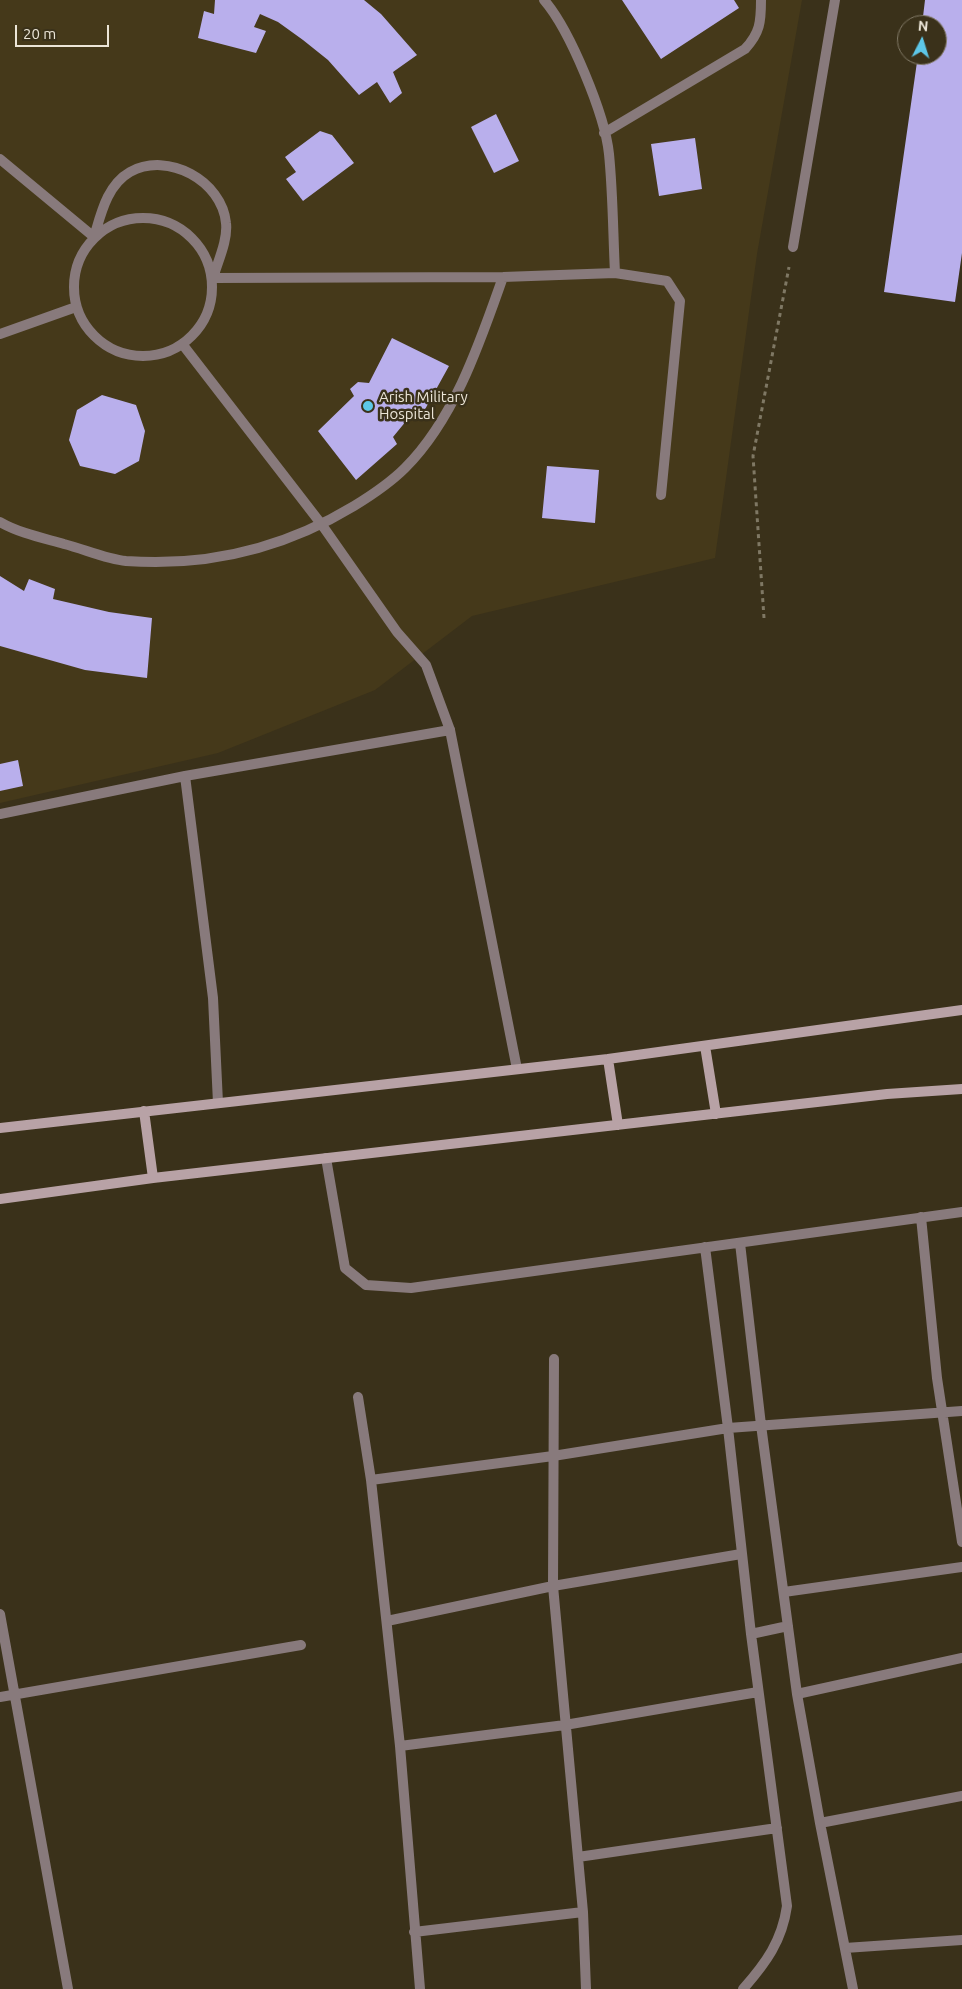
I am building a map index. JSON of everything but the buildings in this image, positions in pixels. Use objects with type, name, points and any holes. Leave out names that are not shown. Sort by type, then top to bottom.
[{"type":"main road","points":[[0,1128],[608,1059],[962,1010]]},
{"type":"main road","points":[[705,1046],[716,1114]]},
{"type":"main road","points":[[608,1059],[618,1125]]},
{"type":"main road","points":[[0,1199],[153,1178],[326,1158],[887,1094],[962,1089]]},
{"type":"main road","points":[[144,1111],[153,1178]]},
{"type":"street","points":[[544,0],[564,31],[583,68],[609,152],[615,273]]},
{"type":"street","points":[[604,133],[745,49],[756,37],[761,18],[761,0]]},
{"type":"street","points":[[793,247],[835,0]]},
{"type":"street","points":[[0,159],[94,237]]},
{"type":"street","points":[[94,237],[106,200],[116,184],[130,172],[148,167],[169,166],[188,172],[207,185],[217,197],[226,223],[224,243],[213,278]]},
{"type":"street","points":[[133,217],[156,218],[176,225],[194,238],[207,257],[213,278],[213,297],[207,316],[197,332],[183,345],[163,354],[141,356],[120,352],[100,342],[86,326],[76,307],[73,288],[76,269],[83,252],[94,237],[112,224],[133,217]]},
{"type":"street","points":[[213,278],[503,277],[615,273],[667,281],[680,301],[661,495]]},
{"type":"street","points":[[0,522],[54,541],[124,561],[172,562],[224,558],[278,544],[322,526],[379,490],[405,468],[425,444],[465,379],[503,277]]},
{"type":"street","points":[[0,334],[76,307]]},
{"type":"street","points":[[183,345],[322,526],[397,632],[426,665],[450,730],[517,1069]]},
{"type":"street","points":[[0,814],[185,776],[450,730]]},
{"type":"street","points":[[185,776],[213,998],[218,1103]]},
{"type":"street","points":[[326,1158],[345,1268],[366,1285],[411,1288],[962,1212]]},
{"type":"street","points":[[921,1217],[941,1411],[962,1542]]},
{"type":"street","points":[[740,1243],[761,1425],[797,1694],[853,1989]]},
{"type":"street","points":[[705,1247],[758,1692],[786,1887],[787,1906],[782,1933],[768,1957],[744,1989]]},
{"type":"street","points":[[554,1359],[553,1586],[583,1912],[586,1989]]},
{"type":"street","points":[[358,1397],[371,1480],[387,1621],[400,1746],[420,1989]]},
{"type":"street","points":[[371,1480],[553,1456],[728,1428],[941,1411],[962,1411]]},
{"type":"street","points":[[387,1621],[553,1586],[741,1554]]},
{"type":"street","points":[[784,1592],[962,1567]]},
{"type":"street","points":[[0,1614],[13,1695],[68,1989]]},
{"type":"street","points":[[751,1634],[788,1626]]},
{"type":"street","points":[[0,1697],[301,1646]]},
{"type":"street","points":[[797,1694],[962,1658]]},
{"type":"street","points":[[400,1746],[565,1725],[758,1692]]},
{"type":"street","points":[[820,1823],[962,1796]]},
{"type":"street","points":[[578,1857],[777,1828]]},
{"type":"street","points":[[414,1932],[583,1912]]},
{"type":"street","points":[[845,1948],[962,1940]]},
{"type":"path","points":[[764,618],[752,456],[793,247]]},
{"type":"shaded area","name":"Arish Military Hospital","points":[[0,0],[802,0],[757,254],[715,558],[472,616],[375,690],[218,753],[0,803]]},
{"type":"place","name":"Arish Military Hospital","points":[[368,406]]}]
